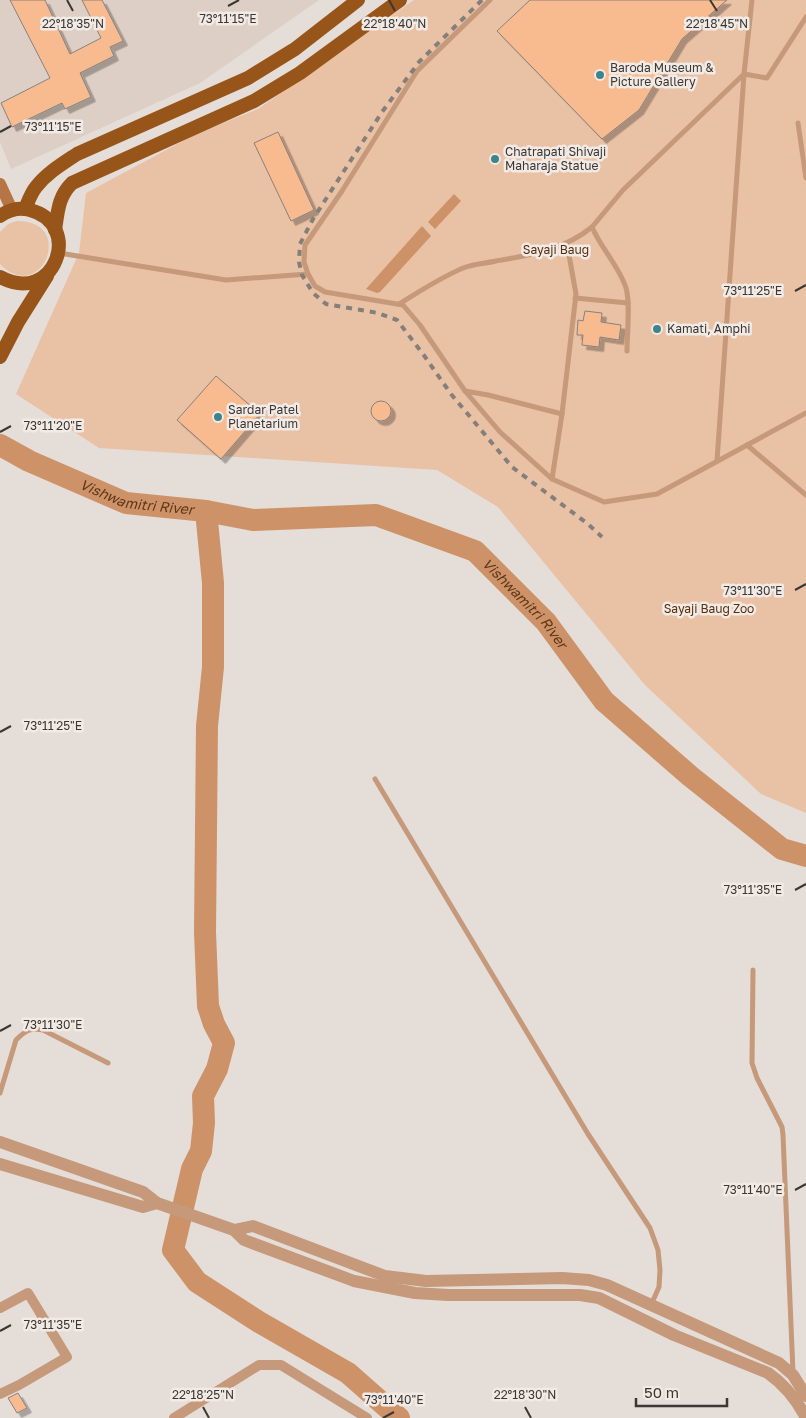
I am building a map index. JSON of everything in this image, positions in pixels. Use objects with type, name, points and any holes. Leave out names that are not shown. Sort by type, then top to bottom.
[{"type":"highway","points":[[12,211],[46,176],[77,154],[255,74],[295,48],[358,0]]},
{"type":"highway","points":[[55,230],[61,197],[72,182],[254,100],[300,73],[400,0]]},
{"type":"highway","points":[[0,357],[18,322],[56,263],[59,253],[59,241],[48,219],[37,212],[12,211]]},
{"type":"highway","points":[[0,277],[20,284],[32,283],[42,279],[50,271]]},
{"type":"main road","points":[[0,184],[12,211]]},
{"type":"street","points":[[0,1142],[143,1192],[157,1203],[234,1230],[244,1240],[354,1281],[415,1293],[448,1295],[580,1295],[599,1298],[674,1336],[768,1373],[781,1382],[804,1411]]},
{"type":"street","points":[[0,1164],[143,1207],[157,1203]]},
{"type":"street","points":[[234,1230],[253,1226],[385,1276],[426,1281],[562,1278],[593,1281],[607,1285],[779,1363],[793,1375],[806,1396]]},
{"type":"street","points":[[500,1295],[502,1278]]},
{"type":"street","points":[[589,1297],[593,1281]]},
{"type":"street","points":[[0,1308],[28,1293],[67,1357],[0,1394]]},
{"type":"street","points":[[174,1418],[259,1365],[281,1365],[365,1417]]},
{"type":"lane","points":[[490,0],[417,71],[342,191],[305,245],[304,262],[315,286],[325,292],[403,305],[420,325],[465,391],[500,432],[552,479],[604,502],[657,494],[806,413]]},
{"type":"lane","points":[[718,460],[744,74],[752,0]]},
{"type":"lane","points":[[744,74],[767,78],[806,17]]},
{"type":"lane","points":[[399,304],[432,284],[467,267],[536,254],[567,244],[581,236],[592,227],[623,190],[744,74]]},
{"type":"lane","points":[[798,123],[806,178]]},
{"type":"lane","points":[[592,227],[626,286],[628,303],[627,351]]},
{"type":"lane","points":[[552,479],[562,414],[576,294],[567,244]]},
{"type":"lane","points":[[59,253],[226,280],[308,274]]},
{"type":"lane","points":[[575,298],[628,303]]},
{"type":"lane","points":[[465,391],[488,394],[562,414]]},
{"type":"lane","points":[[747,445],[806,495]]},
{"type":"lane","points":[[375,779],[588,1134],[650,1228],[658,1250],[660,1270],[659,1287],[652,1305]]},
{"type":"lane","points":[[753,970],[752,1064],[757,1078],[782,1127],[783,1135],[793,1375],[792,1394]]},
{"type":"lane","points":[[0,1093],[16,1040],[22,1033],[32,1029],[44,1030],[108,1063]]},
{"type":"shaded area","points":[[0,0],[319,0],[200,83],[11,169],[0,142]]},
{"type":"shaded area","points":[[454,194],[461,201],[435,229],[428,222]]},
{"type":"shaded area","points":[[422,226],[431,236],[380,292],[377,293],[366,289]]},
{"type":"green space","name":"Sayaji Baug","points":[[414,0],[806,0],[806,813],[761,794],[645,685],[498,507],[437,470],[99,448],[16,394],[79,253],[86,193],[196,134],[258,109]]},
{"type":"green space","points":[[17,221],[35,225],[45,234],[49,246],[46,258],[39,269],[28,275],[15,274],[0,264],[0,232],[8,224]]},
{"type":"building","points":[[10,0],[45,0],[70,54],[101,38],[82,0],[102,0],[123,41],[110,47],[114,56],[80,73],[91,97],[65,109],[62,103],[12,127],[1,103],[50,78]]},
{"type":"building","name":"Baroda Museum & Picture Gallery","points":[[530,0],[727,0],[682,39],[639,110],[602,139],[497,31]]},
{"type":"building","points":[[278,132],[314,210],[291,221],[254,143]]},
{"type":"building","points":[[585,311],[602,313],[601,322],[621,325],[619,340],[600,337],[599,347],[582,345],[583,335],[577,335],[578,320],[583,321]]},
{"type":"building","name":"Sardar Patel Planetarium","points":[[216,376],[260,414],[221,459],[177,420]]},
{"type":"building","points":[[381,401],[388,404],[391,411],[388,418],[381,421],[374,418],[371,411],[374,404]]},
{"type":"building","points":[[18,1393],[27,1408],[17,1413],[8,1398]]},
{"type":"waterway","name":"Vishwamitri River","points":[[0,445],[29,461],[126,503],[206,511],[253,520],[376,515],[475,551],[546,622],[604,701],[690,776],[782,849],[806,856]]},
{"type":"waterway","points":[[206,511],[213,583],[213,667],[207,726],[205,932],[208,1006],[214,1024],[224,1043],[217,1069],[203,1096],[204,1123],[201,1151],[192,1169],[173,1250],[197,1282],[259,1322],[348,1373],[399,1418]]},
{"type":"railway","points":[[482,0],[419,62],[382,112],[313,219],[300,244],[299,262],[302,275],[313,293],[326,304],[378,313],[397,320],[451,394],[512,467],[588,524],[602,537]]},
{"type":"place","name":"Baroda Museum & Picture Gallery","points":[[600,75]]},
{"type":"place","name":"Chatrapati Shivaji Maharaja Statue","points":[[495,159]]},
{"type":"place","name":"Kamati, Amphi","points":[[657,329]]},
{"type":"place","name":"Sardar Patel Planetarium","points":[[218,417]]},
{"type":"park label","name":"Sayaji Baug Zoo","points":[[709,609]]}]
